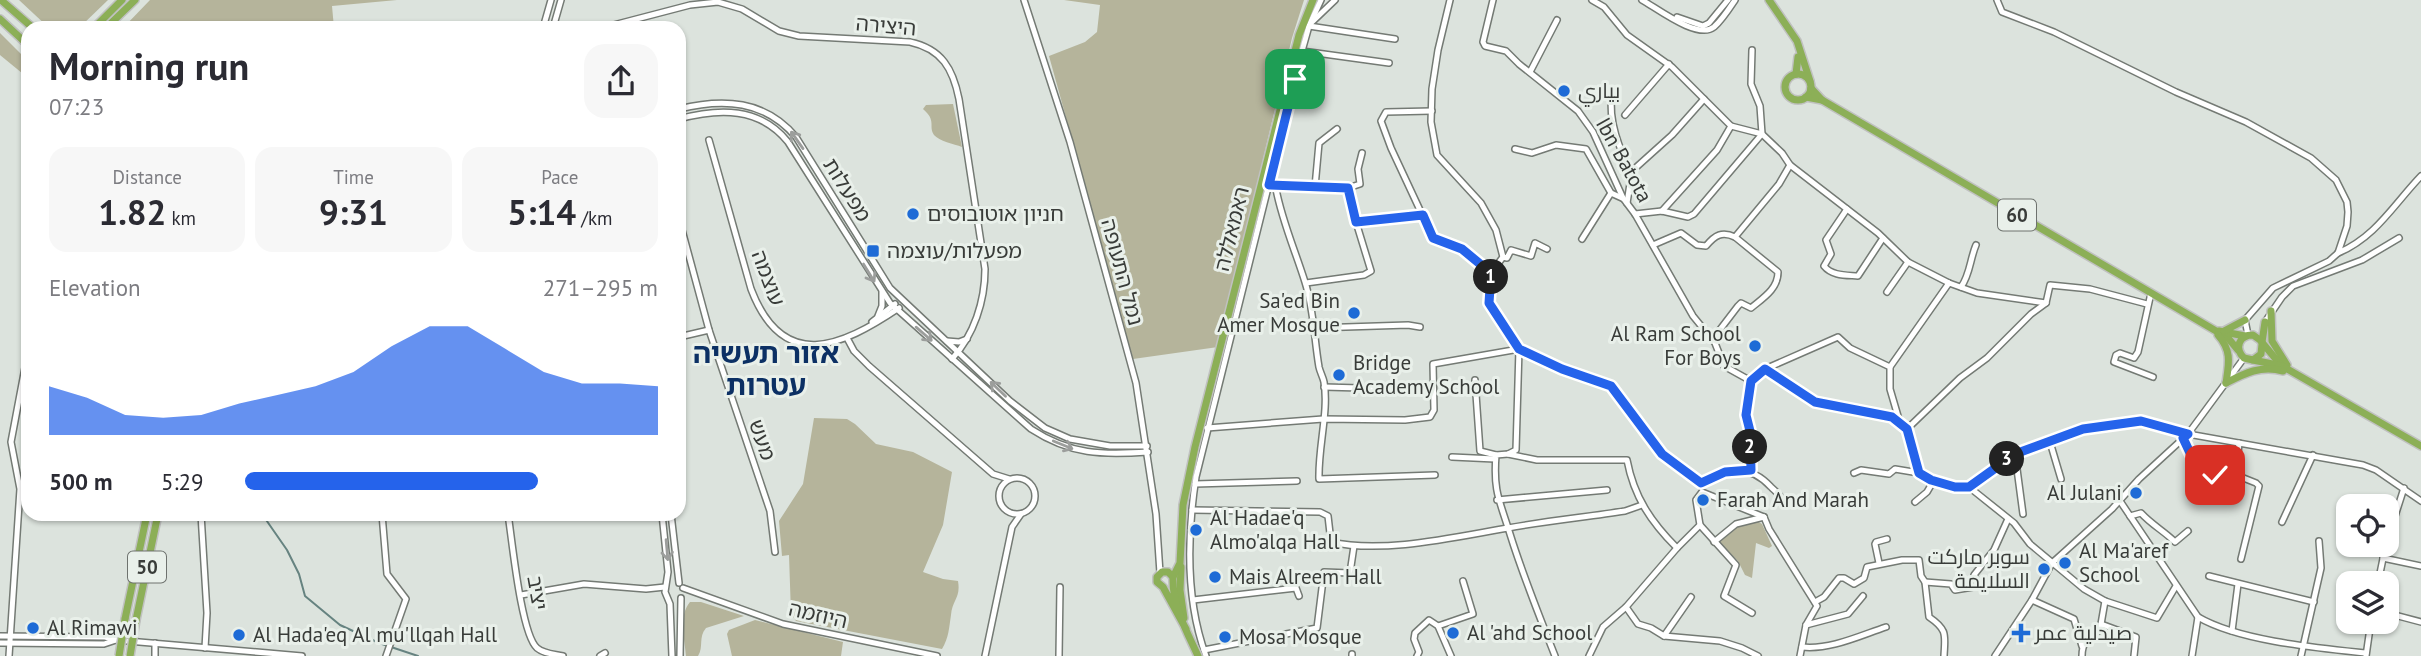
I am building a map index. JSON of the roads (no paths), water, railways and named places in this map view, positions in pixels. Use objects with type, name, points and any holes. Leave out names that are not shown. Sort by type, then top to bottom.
[{"type":"highway","points":[[1,0],[25,21]]},
{"type":"highway","points":[[101,21],[122,0]]},
{"type":"highway","points":[[113,21],[135,0]]},
{"type":"highway","name":"ראמאללה","points":[[1168,576],[1178,565],[1183,505],[1198,432],[1299,35],[1313,0]]},
{"type":"highway","points":[[1764,0],[1795,45],[1799,60],[1796,74],[1787,81],[1787,92],[1796,99],[1806,97],[1810,84]]},
{"type":"highway","name":"60","points":[[1769,0],[1793,34],[1810,84]]},
{"type":"highway","points":[[0,19],[21,38]]},
{"type":"highway","name":"60","points":[[1796,74],[1804,75],[1822,100]]},
{"type":"highway","name":"60","points":[[1806,97],[1822,100],[2213,329],[2228,338],[2244,358],[2282,366]]},
{"type":"highway","points":[[2272,312],[2272,341],[2282,360],[2297,375]]},
{"type":"highway","points":[[2222,331],[2245,320]]},
{"type":"highway","points":[[2238,350],[2239,343],[2265,322]]},
{"type":"highway","points":[[2253,360],[2261,354],[2265,322]]},
{"type":"highway","points":[[2213,329],[2225,344],[2229,355],[2226,383]]},
{"type":"highway","name":"60","points":[[2213,329],[2256,336],[2282,366],[2421,446]]},
{"type":"highway","points":[[2226,383],[2248,372],[2262,369],[2297,375]]},
{"type":"highway","name":"50","points":[[119,656],[146,521]]},
{"type":"highway","name":"50","points":[[130,656],[157,521]]},
{"type":"highway","points":[[1181,552],[1180,590],[1186,629]]},
{"type":"highway","points":[[1168,576],[1186,629]]},
{"type":"highway","points":[[1168,576],[1157,580],[1203,654]]},
{"type":"highway","points":[[1163,587],[1168,576]]},
{"type":"street","points":[[545,21],[551,0]]},
{"type":"street","points":[[554,21],[561,0]]},
{"type":"street","name":"נמל התעופה","points":[[1024,0],[1073,152],[1136,383],[1147,449],[1159,558],[1168,576]]},
{"type":"street","points":[[1321,0],[1301,51],[1195,484],[1189,559],[1203,654],[1317,628],[1324,572],[1349,573],[1354,545]]},
{"type":"street","points":[[1309,26],[1335,0]]},
{"type":"street","points":[[1450,0],[1433,72],[1431,122],[1437,155],[1481,203],[1496,230],[1503,257]]},
{"type":"street","name":"Ibn Batota","points":[[1493,0],[1483,42],[1485,46],[1506,51],[1578,111],[1593,132],[1625,200],[1693,316],[1712,340],[1724,366],[1751,381]]},
{"type":"street","points":[[1592,0],[1604,7],[1627,34],[1669,64],[1731,126],[1762,134],[1782,153],[1790,165],[1883,237],[1908,262],[1950,283],[1977,292],[2046,303]]},
{"type":"street","points":[[1642,0],[1695,30],[1703,31],[1735,0]]},
{"type":"street","points":[[1719,16],[1728,0]]},
{"type":"street","points":[[1997,0],[2001,12],[2054,32],[2176,92],[2246,122],[2311,158],[2336,180],[2347,202],[2347,226],[2338,253]]},
{"type":"street","name":"היצירה","points":[[629,21],[690,5],[718,2],[742,9],[787,34],[910,41],[936,51],[949,66],[956,84],[985,260],[981,306],[967,339],[952,359]]},
{"type":"street","points":[[556,14],[557,21]]},
{"type":"street","points":[[1530,72],[1558,20]]},
{"type":"street","points":[[1309,26],[1395,39]]},
{"type":"street","points":[[1635,214],[1662,211],[1688,217],[1694,214],[1762,134],[1760,106],[1751,85],[1752,50]]},
{"type":"street","points":[[1301,51],[1390,63]]},
{"type":"street","points":[[1625,115],[1669,64]]},
{"type":"street","points":[[1612,95],[1613,123],[1621,149],[1632,171]]},
{"type":"street","points":[[1514,149],[1532,153],[1556,145],[1586,149],[1611,193],[1625,200],[1632,171],[1672,135],[1704,99]]},
{"type":"street","name":"מפעלות","points":[[686,107],[710,102],[732,102],[753,107],[781,121],[796,137],[885,280],[903,302],[1025,414],[1056,434],[1097,445],[1147,449]]},
{"type":"street","name":"מפעלות","points":[[686,117],[711,111],[731,111],[760,119],[775,128],[788,142],[882,292],[895,307],[1018,418],[1045,438],[1085,453],[1114,454],[1147,449]]},
{"type":"street","points":[[1432,111],[1386,112],[1381,121],[1433,238],[1462,249],[1491,273]]},
{"type":"street","points":[[1662,211],[1717,150],[1731,126]]},
{"type":"street","points":[[1315,187],[1320,143],[1338,129]]},
{"type":"street","name":"עוצמה","points":[[709,140],[751,289],[765,318],[780,333],[800,343],[818,346],[847,338],[903,302]]},
{"type":"street","points":[[1269,185],[1348,188],[1360,184],[1358,169],[1362,153]]},
{"type":"street","points":[[1735,237],[1779,184],[1790,165]]},
{"type":"street","points":[[2248,336],[2245,320],[2273,288],[2356,245],[2372,232],[2421,176]]},
{"type":"street","points":[[1269,185],[1276,189],[1281,214],[1306,283],[1315,328],[1324,387],[1318,455],[1319,479],[1435,475]]},
{"type":"street","points":[[1306,283],[1364,275],[1371,271],[1348,188]]},
{"type":"street","points":[[1582,240],[1611,193]]},
{"type":"street","points":[[1847,209],[1826,240],[1831,254],[1824,266],[1827,270],[1858,276],[1883,237]]},
{"type":"street","points":[[1356,222],[1423,215]]},
{"type":"street","points":[[1653,245],[1681,233],[1697,245],[1706,246],[1717,235],[1726,233],[1735,237],[1778,272],[1778,280],[1770,292],[1751,308],[1741,303],[1712,340]]},
{"type":"street","points":[[2265,322],[2281,297],[2293,286],[2362,260],[2399,238]]},
{"type":"street","points":[[1547,249],[1535,243],[1531,256],[1511,250],[1507,258],[1503,257],[1491,273],[1489,303],[1519,349],[1562,369],[1611,386],[1662,454],[1701,483],[1702,492],[1696,500],[1700,525],[1736,565],[1724,596],[1752,613]]},
{"type":"street","name":"מעש","points":[[686,245],[709,330],[770,511],[775,552]]},
{"type":"street","points":[[1961,287],[1966,280],[1976,245]]},
{"type":"street","points":[[1887,292],[1908,262]]},
{"type":"street","points":[[1900,424],[1890,389],[1890,367],[1950,283]]},
{"type":"street","points":[[1907,429],[2046,303],[2050,285],[2090,289],[2147,304]]},
{"type":"street","points":[[877,317],[882,306],[882,292]]},
{"type":"street","points":[[2151,293],[2138,352],[2134,358],[2116,355],[2114,362],[2153,377]]},
{"type":"street","name":"עוצמה","points":[[866,327],[895,307]]},
{"type":"street","points":[[1315,328],[1408,325],[1420,327]]},
{"type":"street","points":[[686,335],[709,330]]},
{"type":"street","points":[[1751,470],[1750,431],[1746,415],[1751,381],[1765,369],[1839,337],[1850,348],[1890,367]]},
{"type":"street","points":[[847,338],[854,351],[869,366],[993,474],[1000,488],[1000,502],[1009,512],[1012,527]]},
{"type":"street","points":[[946,341],[959,342],[967,339]]},
{"type":"street","points":[[1208,428],[1323,419],[1405,420],[1430,417],[1434,410],[1433,364],[1519,349]]},
{"type":"street","points":[[1452,457],[1496,457],[1516,450],[1519,349]]},
{"type":"street","points":[[1995,656],[2032,600],[2052,563],[2120,501],[2139,479],[2185,436],[2244,358]]},
{"type":"street","points":[[1765,369],[1815,402],[1892,417],[1907,429],[1919,473]]},
{"type":"street","points":[[1475,380],[1480,451],[1496,457]]},
{"type":"street","points":[[1324,387],[1433,390]]},
{"type":"street","points":[[9,656],[20,489],[11,442],[21,389]]},
{"type":"street","points":[[1854,473],[1861,470],[1889,474],[1895,469],[1919,473],[1955,487],[1969,487],[2015,454],[2083,429],[2141,421],[2185,436],[2313,455],[2376,470],[2421,501]]},
{"type":"street","points":[[2185,436],[2199,472],[2230,476]]},
{"type":"street","points":[[2050,442],[2061,479]]},
{"type":"street","points":[[2239,443],[2236,475],[2259,486],[2241,559]]},
{"type":"street","points":[[1508,454],[1537,460],[1628,460],[1631,478],[1642,505],[1661,532],[1677,548]]},
{"type":"street","points":[[2015,454],[2023,514]]},
{"type":"street","points":[[2282,523],[2313,455]]},
{"type":"street","points":[[1496,457],[1494,475],[1497,500],[1524,580],[1555,656]]},
{"type":"street","points":[[1701,483],[1725,472],[1751,470],[1783,499],[1784,505]]},
{"type":"street","points":[[985,656],[1012,527],[1035,500],[1035,490],[1026,479],[1009,479],[993,474]]},
{"type":"street","points":[[1000,488],[1009,479]]},
{"type":"street","points":[[1915,502],[1927,492],[1934,480]]},
{"type":"street","points":[[1195,484],[1297,481]]},
{"type":"street","points":[[1969,487],[2014,523],[2030,544],[2084,590],[2105,601],[2157,618],[2176,586]]},
{"type":"street","points":[[2399,503],[2404,488]]},
{"type":"street","points":[[1497,500],[1606,490]]},
{"type":"street","points":[[1702,492],[1764,517],[1815,602],[1817,606],[1806,625],[1800,656]]},
{"type":"street","points":[[2120,501],[2198,617],[2214,627],[2366,654],[2369,634]]},
{"type":"street","points":[[1192,510],[1320,512],[1328,516],[1331,542],[1354,545],[1446,539],[1508,527],[1625,512],[1642,505]]},
{"type":"street","points":[[1009,512],[1021,514]]},
{"type":"street","points":[[2130,516],[2141,513],[2157,530],[2163,530],[2175,542],[2188,531]]},
{"type":"street","points":[[1714,542],[1736,524],[1764,517]]},
{"type":"street","points":[[1925,582],[1951,584],[1955,590],[1979,586],[1974,575],[1994,550],[2008,519]]},
{"type":"street","points":[[201,521],[207,613],[205,648]]},
{"type":"street","points":[[383,521],[387,573],[406,599],[386,656]]},
{"type":"street","name":"יציב","points":[[509,521],[521,595],[533,643],[544,652],[563,656]]},
{"type":"street","points":[[663,521],[668,565],[667,591],[672,656]]},
{"type":"street","points":[[672,521],[681,591],[680,656]]},
{"type":"street","points":[[1590,656],[1603,627],[1626,607],[1700,525]]},
{"type":"street","points":[[1879,563],[1875,544],[1888,539]]},
{"type":"street","points":[[2301,656],[2321,568],[2319,541]]},
{"type":"street","points":[[2380,571],[2383,558],[2421,566]]},
{"type":"street","points":[[1815,602],[1824,597],[1839,578],[1854,584],[1864,578],[1867,567],[1902,559],[1919,560],[1921,576],[1925,582],[1929,617],[1946,636],[1944,656]]},
{"type":"street","points":[[2209,576],[2314,602]]},
{"type":"street","points":[[1438,626],[1473,614],[1463,581]]},
{"type":"street","points":[[667,591],[673,582],[681,591]]},
{"type":"street","points":[[521,595],[584,584],[667,591],[675,600],[681,591]]},
{"type":"street","points":[[2231,631],[2238,584]]},
{"type":"street","points":[[1059,656],[1060,587]]},
{"type":"street","points":[[1193,600],[1296,588],[1299,596]]},
{"type":"street","name":"היוזמה","points":[[681,591],[695,593],[783,624],[891,650],[937,656]]},
{"type":"street","points":[[1806,625],[1848,614],[1863,596]]},
{"type":"street","points":[[1664,636],[1691,597]]},
{"type":"street","points":[[2032,600],[2074,619],[2082,646],[2082,656]]},
{"type":"street","points":[[2082,646],[2086,639],[2100,631],[2105,601]]},
{"type":"street","points":[[1626,607],[1638,624],[1664,636],[1720,641],[1758,656]]},
{"type":"street","points":[[2399,616],[2421,622]]},
{"type":"street","points":[[2192,656],[2198,617]]},
{"type":"street","points":[[1417,656],[1419,652],[1414,639],[1415,633],[1429,620],[1438,626],[1451,656]]},
{"type":"street","points":[[2101,624],[2136,637],[2134,656]]},
{"type":"street","points":[[1802,647],[1836,644],[1886,627]]},
{"type":"street","points":[[0,636],[11,640],[104,644],[116,640],[302,656]]},
{"type":"street","points":[[0,643],[11,640]]},
{"type":"street","points":[[155,643],[155,656]]},
{"type":"street","points":[[1811,656],[1814,648]]},
{"type":"waterway","points":[[267,521],[287,550],[299,574],[305,596],[340,625],[379,643],[418,656]]},
{"type":"place","name":"بياري","points":[[1564,91]]},
{"type":"place","name":"חניון אוטובוסים","points":[[913,214]]},
{"type":"place","name":"מפעלות/עוצמה","points":[[873,251]]},
{"type":"place","name":"Sa'ed Bin Amer Mosque","points":[[1354,313]]},
{"type":"place","name":"Al Ram School For Boys","points":[[1755,346]]},
{"type":"place","name":"Bridge Academy School","points":[[1339,375]]},
{"type":"place","name":"Al Julani","points":[[2136,493]]},
{"type":"place","name":"Farah And Marah","points":[[1703,500]]},
{"type":"place","name":"Al Hadae'q Almo'alqa Hall","points":[[1196,530]]},
{"type":"place","name":"Al Ma'aref School","points":[[2065,563]]},
{"type":"place","name":"سوبر ماركت السلايمة","points":[[2044,569]]},
{"type":"place","name":"Mais Alreem Hall","points":[[1215,577]]},
{"type":"place","name":"Al Rimawi","points":[[33,628]]},
{"type":"place","name":"Al 'ahd School","points":[[1453,633]]},
{"type":"place","name":"صيدلية عمر","points":[[2021,633]]},
{"type":"place","name":"Al Hada'eq Al mu'llqah Hall","points":[[239,635]]},
{"type":"place","name":"Mosa Mosque","points":[[1225,637]]},
{"type":"district","name":"אזור תעשיה עטרות","points":[[766,369]]}]
